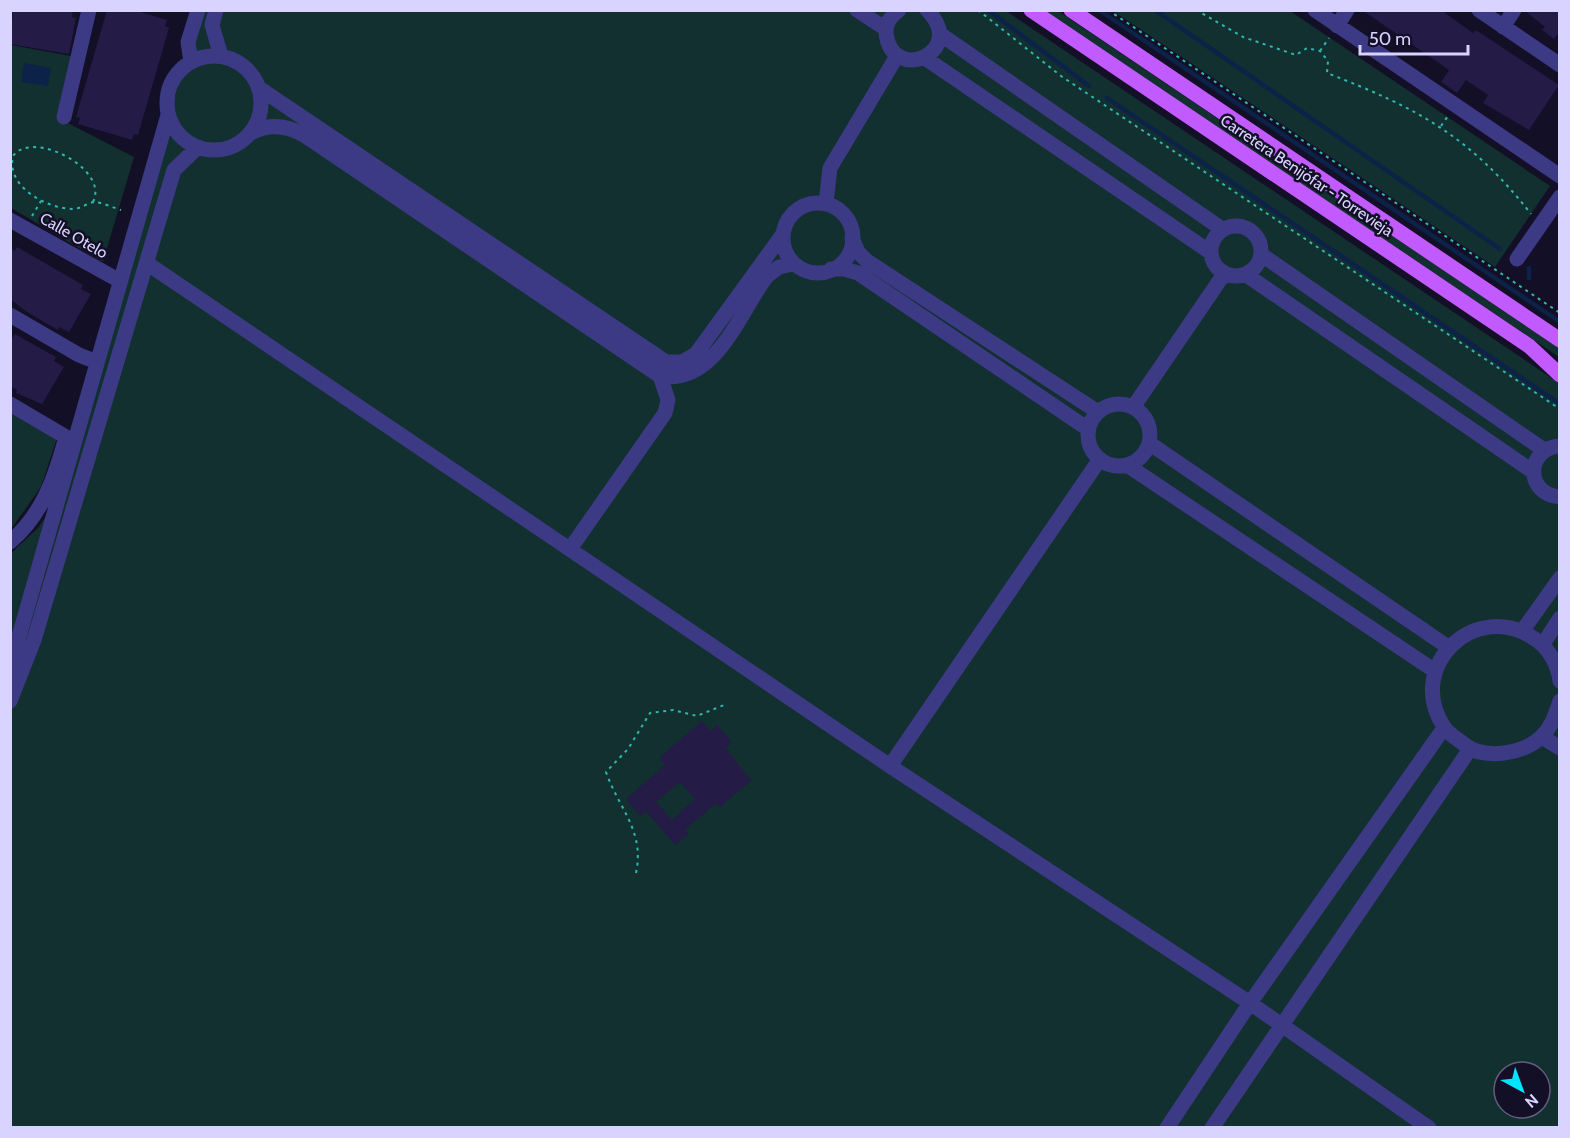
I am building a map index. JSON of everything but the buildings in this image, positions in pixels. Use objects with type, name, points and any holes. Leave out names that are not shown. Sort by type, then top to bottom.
[{"type":"main road","name":"Carretera Benijófar - Torrevieja","points":[[1031,10],[1529,346],[1560,375]]},
{"type":"main road","name":"Carretera Benijófar - Torrevieja","points":[[1071,10],[1560,340]]},
{"type":"street","points":[[64,117],[89,10]]},
{"type":"street","points":[[216,10],[212,25],[221,57]]},
{"type":"street","points":[[857,10],[886,29]]},
{"type":"street","points":[[898,11],[890,19],[886,29],[888,44],[897,56],[911,61],[925,58],[936,48],[940,34],[936,20],[927,10]]},
{"type":"street","points":[[1315,10],[1560,176]]},
{"type":"street","points":[[1337,26],[1347,10]]},
{"type":"street","points":[[1479,10],[1560,65]]},
{"type":"street","points":[[1503,27],[1514,10]]},
{"type":"street","points":[[191,62],[188,42],[192,13]]},
{"type":"street","points":[[940,34],[1221,229]]},
{"type":"street","points":[[826,203],[830,168],[897,56]]},
{"type":"street","points":[[10,668],[168,115],[167,98],[172,81],[183,67],[198,58],[221,57],[235,60],[250,71],[259,88],[262,104],[259,119],[251,133]]},
{"type":"street","points":[[925,58],[1210,252]]},
{"type":"street","points":[[259,88],[666,362],[682,362],[696,354],[783,234],[789,218],[802,207],[826,203],[847,218],[858,252],[867,261],[1098,412]]},
{"type":"street","points":[[168,115],[176,130],[188,142],[198,147],[221,150],[238,144],[260,128],[279,126],[304,135],[660,376],[686,376],[705,366],[767,276],[779,267],[794,264]]},
{"type":"street","points":[[10,701],[34,640],[148,264],[174,170],[198,147]]},
{"type":"street","points":[[1517,259],[1560,197]]},
{"type":"street","name":"Calle Otelo","points":[[10,220],[120,281]]},
{"type":"street","points":[[1262,255],[1250,272],[1237,276],[1224,274],[1214,265],[1210,252],[1213,239],[1221,229],[1234,225],[1247,227],[1257,236],[1262,255],[1544,450]]},
{"type":"street","points":[[783,234],[785,250],[794,264],[809,272],[826,272],[841,264],[851,251],[852,238]]},
{"type":"street","points":[[148,264],[890,766],[1250,1003],[1429,1128]]},
{"type":"street","points":[[831,269],[844,269],[858,273],[1088,429]]},
{"type":"street","points":[[1134,406],[1224,274]]},
{"type":"street","points":[[1245,274],[1532,471]]},
{"type":"street","points":[[10,315],[78,355],[97,362]]},
{"type":"street","points":[[570,549],[665,413],[668,400],[660,376]]},
{"type":"street","points":[[1121,403],[1134,406],[1150,425],[1149,443],[1139,459],[1128,465],[1115,466],[1100,459],[1089,441],[1088,429],[1098,412],[1109,405],[1121,403]]},
{"type":"street","points":[[10,404],[66,437],[49,492],[30,522],[10,542]]},
{"type":"street","points":[[1149,443],[1448,647]]},
{"type":"street","points":[[1560,446],[1544,450],[1534,463],[1532,471],[1537,486],[1543,492],[1560,496]]},
{"type":"street","points":[[890,766],[1100,459]]},
{"type":"street","points":[[1128,465],[1435,671]]},
{"type":"street","points":[[1522,630],[1560,578]]},
{"type":"street","points":[[1543,644],[1560,618]]},
{"type":"street","points":[[1560,681],[1558,669],[1543,644],[1522,630],[1496,625],[1470,631],[1448,647],[1435,671],[1433,700],[1444,728],[1470,749],[1503,754],[1542,737],[1557,720],[1560,701]]},
{"type":"street","points":[[1167,1128],[1250,1003],[1444,728]]},
{"type":"street","points":[[1542,737],[1560,748]]},
{"type":"street","points":[[1212,1128],[1470,749]]},
{"type":"path","points":[[978,10],[1061,76],[1560,409]]},
{"type":"path","points":[[1108,10],[1560,313]]},
{"type":"path","points":[[1196,10],[1243,37],[1296,55],[1307,48],[1320,51],[1328,61],[1327,73],[1375,91],[1417,112],[1455,136],[1492,169],[1540,225]]},
{"type":"path","points":[[93,202],[96,192],[93,182],[72,160],[41,147],[25,148],[15,153],[11,164],[15,177],[26,190],[41,201],[74,209],[93,202],[121,210]]},
{"type":"path","points":[[10,150],[15,153]]},
{"type":"path","points":[[29,221],[41,201]]},
{"type":"path","points":[[636,873],[640,856],[638,837],[612,789],[606,772],[628,749],[650,713],[673,710],[697,716],[724,705]]},
{"type":"green space","points":[[200,11],[1006,11],[1559,383],[1559,1127],[11,1127],[10,554],[38,528],[48,513],[97,362]]},
{"type":"green space","points":[[1045,11],[1058,11],[1559,348],[1559,357]]},
{"type":"green space","points":[[1113,11],[1290,11],[1550,186],[1495,267]]},
{"type":"green space","points":[[11,45],[71,56],[58,118],[134,157],[103,262],[11,208]]},
{"type":"green space","points":[[11,411],[57,438],[41,487],[11,529]]},
{"type":"water","points":[[24,63],[51,68],[48,86],[21,82]]},
{"type":"waterway","points":[[988,10],[1089,86]]},
{"type":"waterway","points":[[1099,10],[1560,322]]},
{"type":"waterway","points":[[1155,10],[1500,249]]},
{"type":"waterway","points":[[1107,98],[1560,404]]},
{"type":"waterway","points":[[1529,268],[1529,278]]}]
